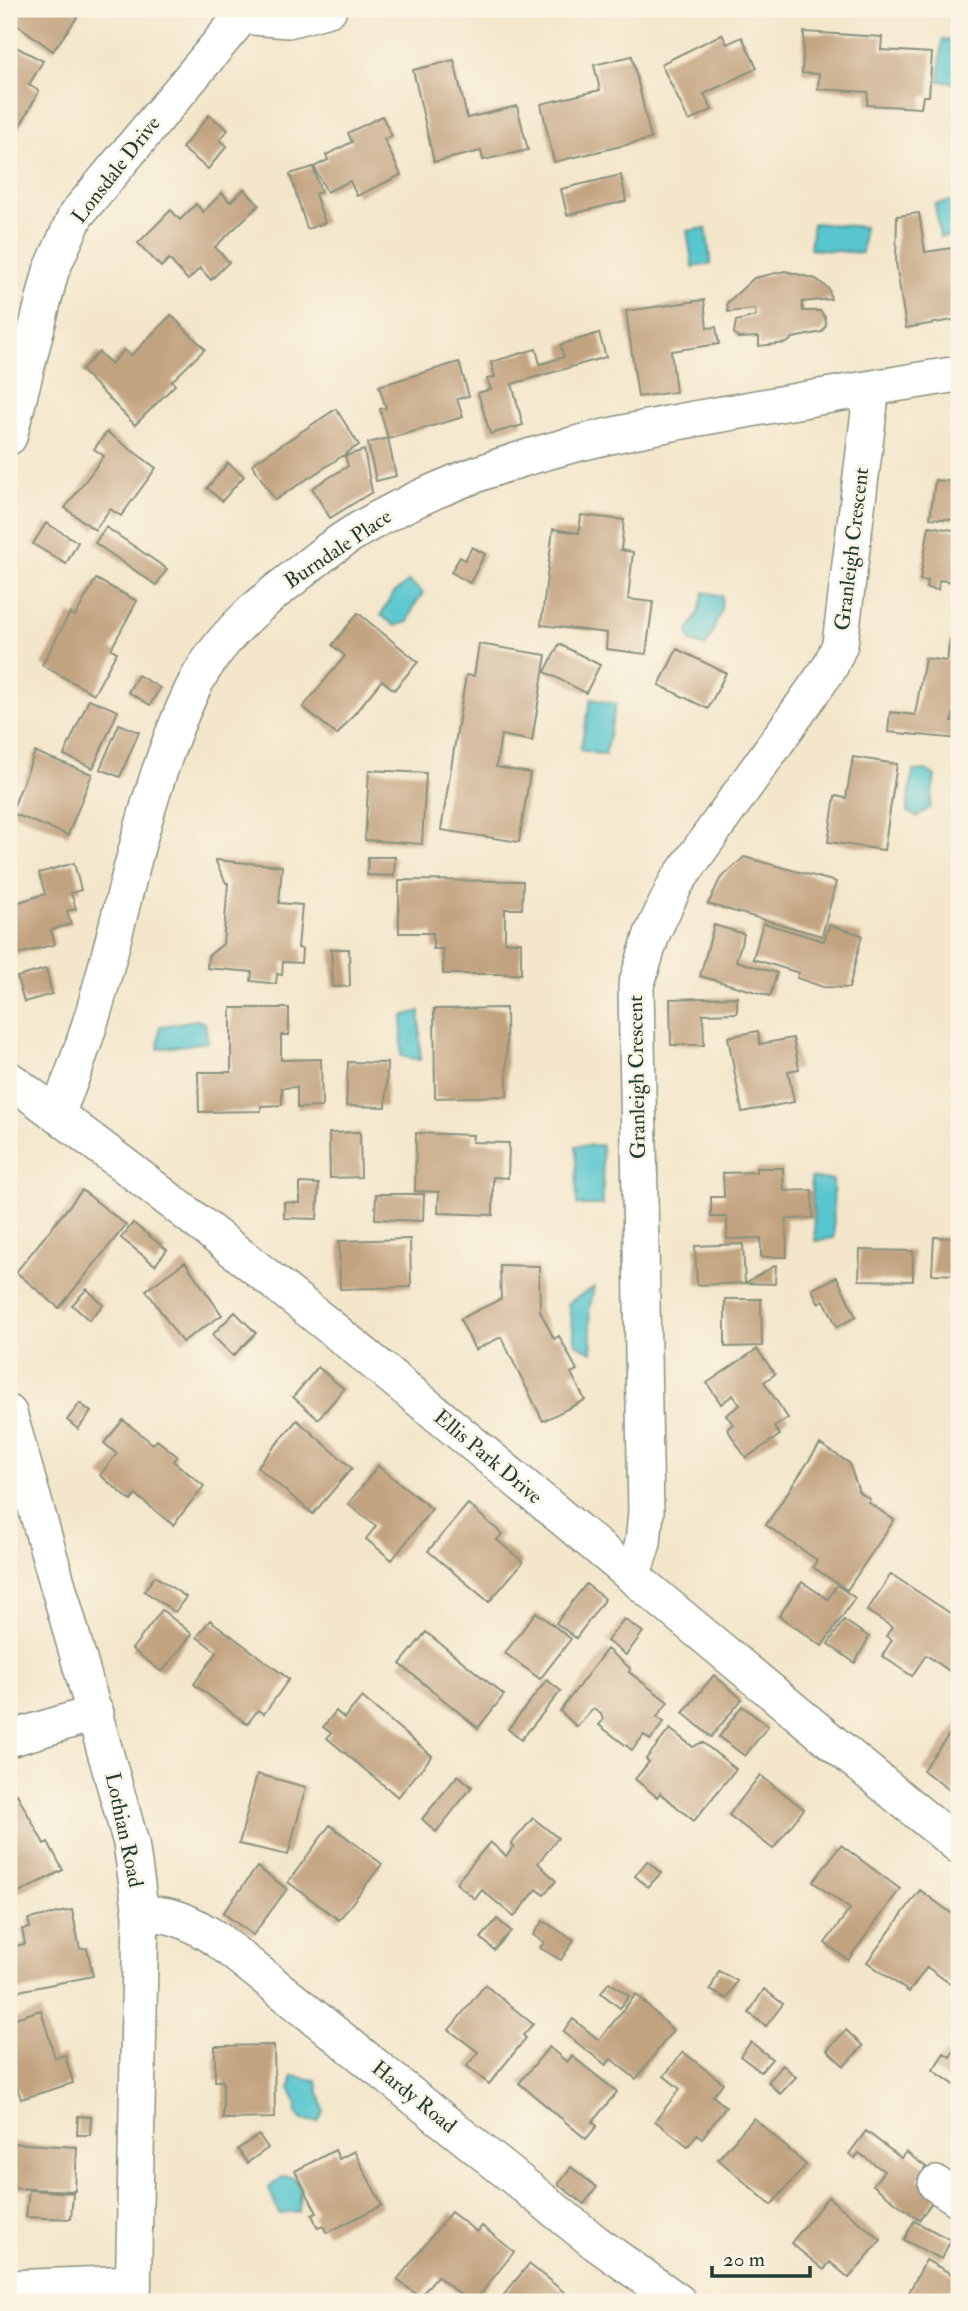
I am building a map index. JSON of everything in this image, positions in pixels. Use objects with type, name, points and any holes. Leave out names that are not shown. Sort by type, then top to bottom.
[{"type":"street","points":[[245,13],[288,20],[329,9]]},
{"type":"street","name":"Lonsdale Drive","points":[[9,437],[51,271],[76,215],[245,13]]},
{"type":"street","name":"Burndale Place","points":[[57,1113],[85,1042],[153,793],[173,734],[193,686],[212,658],[229,635],[269,597],[357,530],[433,492],[500,464],[627,430],[959,374]]},
{"type":"street","name":"Granleigh Crescent","points":[[633,1574],[643,1543],[646,1512],[636,986],[652,934],[676,883],[830,667],[840,643],[872,388]]},
{"type":"street","name":"Ellis Park Drive","points":[[9,1079],[57,1113],[372,1360],[534,1496],[633,1574],[840,1751],[959,1846]]},
{"type":"street","name":"Lothian Road","points":[[9,1413],[131,1843],[141,1914],[133,2293]]},
{"type":"street","points":[[9,1739],[96,1713]]},
{"type":"street","name":"Hardy Road","points":[[141,1914],[154,1913],[180,1918],[218,1940],[596,2243],[679,2302]]},
{"type":"street","points":[[9,2288],[133,2293]]},
{"type":"water","points":[[942,40],[959,41],[959,83],[939,81]]},
{"type":"water","points":[[959,200],[959,235],[940,237],[935,204]]},
{"type":"water","points":[[813,223],[864,227],[862,253],[810,249]]},
{"type":"water","points":[[706,228],[711,264],[693,267],[687,231]]},
{"type":"water","points":[[409,581],[423,593],[408,622],[395,626],[381,615],[392,595]]},
{"type":"water","points":[[704,592],[722,596],[721,612],[706,647],[691,642],[688,631],[699,612]]},
{"type":"water","points":[[591,699],[616,704],[605,755],[580,750]]},
{"type":"water","points":[[926,770],[935,776],[930,807],[917,817],[907,811],[913,771]]},
{"type":"water","points":[[420,1011],[420,1060],[401,1056],[403,1016]]},
{"type":"water","points":[[196,1020],[205,1023],[208,1042],[158,1049],[160,1026]]},
{"type":"water","points":[[602,1145],[603,1205],[577,1205],[576,1146]]},
{"type":"water","points":[[811,1178],[833,1180],[834,1238],[815,1241]]},
{"type":"water","points":[[594,1287],[589,1311],[592,1352],[576,1344],[568,1303]]},
{"type":"water","points":[[293,2076],[316,2080],[324,2111],[318,2122],[302,2120],[296,2113],[297,2103],[290,2088]]},
{"type":"water","points":[[283,2176],[295,2178],[300,2188],[299,2212],[279,2214],[269,2188]]},
{"type":"building","points":[[21,9],[83,9],[53,51],[12,21]]},
{"type":"building","points":[[804,32],[882,37],[881,50],[932,53],[929,96],[923,96],[921,108],[867,105],[868,92],[818,89],[819,74],[802,73]]},
{"type":"building","points":[[722,34],[727,44],[742,37],[757,68],[704,94],[712,110],[689,121],[661,64]]},
{"type":"building","points":[[10,44],[43,61],[29,85],[39,91],[9,147]]},
{"type":"building","points":[[632,56],[651,139],[554,162],[541,104],[600,90],[594,65]]},
{"type":"building","points":[[454,60],[467,118],[517,106],[528,150],[483,160],[481,151],[434,162],[413,70]]},
{"type":"building","points":[[209,115],[228,130],[220,140],[227,146],[208,169],[182,148]]},
{"type":"building","points":[[382,116],[392,136],[384,139],[401,175],[357,196],[350,181],[327,192],[314,167],[328,160],[326,155],[352,142],[348,133]]},
{"type":"building","points":[[313,167],[321,192],[315,194],[325,223],[307,229],[290,174]]},
{"type":"building","points":[[621,175],[626,201],[567,215],[561,189]]},
{"type":"building","points":[[244,189],[259,205],[215,247],[229,262],[211,280],[200,268],[188,280],[169,259],[161,267],[138,243],[171,210],[180,220],[196,204],[203,212],[222,193],[230,202]]},
{"type":"building","points":[[919,213],[925,252],[959,247],[959,319],[906,328],[896,263],[897,216]]},
{"type":"building","points":[[785,271],[816,279],[829,289],[831,299],[802,302],[803,311],[820,311],[825,317],[826,325],[822,332],[793,338],[787,343],[759,346],[759,337],[738,338],[734,333],[736,321],[756,316],[755,309],[728,312],[727,303],[754,278]]},
{"type":"building","points":[[704,300],[707,328],[716,327],[719,344],[671,351],[676,392],[638,397],[626,311]]},
{"type":"building","points":[[171,315],[205,349],[172,381],[175,385],[135,425],[81,370],[99,352],[111,364],[124,350],[131,356]]},
{"type":"building","points":[[599,333],[606,357],[512,384],[523,425],[490,434],[478,393],[491,389],[487,379],[495,377],[491,362],[536,349],[540,364],[564,357],[560,345]]},
{"type":"building","points":[[459,362],[469,396],[457,399],[463,417],[388,439],[380,409],[386,408],[379,386]]},
{"type":"building","points":[[336,409],[359,445],[275,500],[252,464]]},
{"type":"building","points":[[107,432],[156,468],[121,516],[110,509],[95,530],[65,508],[104,456],[94,449]]},
{"type":"building","points":[[388,438],[396,476],[376,481],[368,443]]},
{"type":"building","points":[[364,450],[372,492],[330,518],[312,488],[348,466],[345,456]]},
{"type":"building","points":[[228,463],[244,476],[222,501],[207,488]]},
{"type":"building","points":[[935,480],[959,482],[957,520],[930,518]]},
{"type":"building","points":[[581,515],[624,520],[621,550],[633,552],[628,599],[653,602],[646,654],[606,649],[607,633],[541,625],[553,529],[579,533]]},
{"type":"building","points":[[46,523],[78,542],[66,564],[33,544]]},
{"type":"building","points":[[929,526],[959,531],[959,583],[939,580],[938,590],[926,588],[928,581],[920,580]]},
{"type":"building","points":[[106,527],[167,569],[156,585],[95,543]]},
{"type":"building","points":[[472,547],[485,554],[470,583],[451,572],[460,557],[465,560]]},
{"type":"building","points":[[96,579],[137,601],[111,649],[117,652],[94,694],[42,665],[70,613],[75,616]]},
{"type":"building","points":[[358,613],[418,662],[394,690],[382,680],[337,735],[303,707],[345,656],[332,645]]},
{"type":"building","points":[[959,639],[959,716],[953,715],[952,721],[959,722],[959,739],[888,732],[890,712],[915,715],[925,658],[947,661],[950,640]]},
{"type":"building","points":[[479,644],[546,655],[532,741],[501,735],[496,767],[530,773],[519,842],[441,830],[466,675],[474,676]]},
{"type":"building","points":[[559,644],[600,665],[586,693],[545,672]]},
{"type":"building","points":[[677,649],[726,673],[708,709],[659,685]]},
{"type":"building","points":[[138,675],[160,688],[150,705],[128,692]]},
{"type":"building","points":[[89,699],[118,711],[93,768],[64,755]]},
{"type":"building","points":[[119,724],[139,732],[120,777],[100,769]]},
{"type":"building","points":[[35,752],[92,774],[68,835],[11,813]]},
{"type":"building","points":[[853,757],[897,764],[884,850],[828,842],[835,796],[846,798]]},
{"type":"building","points":[[369,770],[426,773],[422,844],[365,840]]},
{"type":"building","points":[[368,857],[395,857],[394,876],[367,875]]},
{"type":"building","points":[[744,857],[836,882],[822,936],[708,904],[720,879]]},
{"type":"building","points":[[215,860],[282,866],[279,903],[302,905],[298,948],[302,949],[301,963],[283,962],[282,975],[277,974],[276,984],[251,981],[252,972],[207,968],[208,956],[223,944],[228,883]]},
{"type":"building","points":[[74,863],[81,890],[71,893],[76,909],[67,911],[71,924],[51,930],[55,944],[9,957],[9,905],[45,894],[39,873]]},
{"type":"building","points":[[399,880],[523,881],[522,909],[505,909],[505,942],[521,942],[521,974],[443,974],[443,949],[433,949],[433,933],[399,933]]},
{"type":"building","points":[[763,923],[824,941],[829,925],[862,935],[849,988],[823,987],[797,978],[799,973],[753,959]]},
{"type":"building","points":[[714,925],[744,934],[736,961],[777,973],[770,996],[700,976]]},
{"type":"building","points":[[331,949],[349,949],[350,986],[333,987]]},
{"type":"building","points":[[46,969],[52,994],[24,1002],[17,977]]},
{"type":"building","points":[[737,997],[737,1013],[703,1014],[704,1045],[671,1045],[670,999]]},
{"type":"building","points":[[231,1008],[289,1008],[289,1035],[281,1035],[281,1060],[321,1059],[322,1107],[297,1108],[297,1087],[282,1088],[282,1105],[261,1106],[261,1111],[199,1112],[198,1072],[231,1072]]},
{"type":"building","points":[[506,1008],[507,1096],[435,1098],[434,1009]]},
{"type":"building","points":[[758,1031],[760,1044],[793,1038],[799,1069],[788,1071],[794,1102],[742,1112],[728,1037]]},
{"type":"building","points":[[348,1062],[387,1063],[386,1107],[346,1106]]},
{"type":"building","points":[[360,1132],[361,1177],[330,1178],[329,1133]]},
{"type":"building","points":[[416,1133],[473,1135],[472,1142],[509,1143],[508,1178],[493,1177],[493,1215],[438,1213],[439,1192],[415,1191]]},
{"type":"building","points":[[756,1168],[783,1168],[784,1191],[812,1190],[813,1218],[786,1219],[787,1257],[761,1257],[761,1238],[727,1239],[727,1217],[711,1217],[711,1197],[724,1197],[723,1173],[756,1172]]},
{"type":"building","points":[[300,1183],[319,1184],[317,1219],[284,1218],[284,1202],[300,1203]]},
{"type":"building","points":[[82,1190],[126,1225],[59,1308],[16,1272]]},
{"type":"building","points":[[376,1194],[424,1194],[423,1221],[375,1219]]},
{"type":"building","points":[[133,1223],[167,1250],[155,1265],[121,1238]]},
{"type":"building","points":[[934,1237],[954,1238],[954,1253],[959,1254],[959,1275],[932,1274]]},
{"type":"building","points":[[410,1239],[411,1287],[340,1289],[339,1241]]},
{"type":"building","points":[[743,1244],[745,1283],[697,1285],[695,1246]]},
{"type":"building","points":[[860,1250],[913,1251],[913,1281],[859,1280]]},
{"type":"building","points":[[185,1262],[222,1315],[182,1342],[146,1290]]},
{"type":"building","points":[[500,1265],[539,1266],[540,1311],[554,1339],[559,1336],[577,1370],[571,1373],[585,1400],[543,1421],[501,1337],[475,1350],[460,1319],[501,1299]]},
{"type":"building","points":[[776,1265],[775,1284],[745,1283]]},
{"type":"building","points":[[837,1277],[856,1317],[837,1327],[824,1300],[818,1303],[812,1289]]},
{"type":"building","points":[[87,1289],[103,1305],[89,1320],[72,1305]]},
{"type":"building","points":[[725,1299],[761,1299],[762,1346],[725,1347]]},
{"type":"building","points":[[235,1312],[256,1333],[233,1356],[212,1335]]},
{"type":"building","points":[[757,1349],[775,1374],[764,1382],[788,1418],[774,1427],[780,1435],[746,1458],[727,1429],[733,1424],[726,1415],[740,1405],[733,1395],[721,1404],[707,1383]]},
{"type":"building","points":[[318,1367],[344,1389],[318,1419],[293,1397]]},
{"type":"building","points":[[80,1403],[91,1412],[78,1429],[67,1420]]},
{"type":"building","points":[[123,1420],[153,1444],[157,1440],[177,1456],[173,1461],[204,1486],[173,1525],[136,1495],[131,1501],[100,1475],[117,1454],[104,1443]]},
{"type":"building","points":[[297,1420],[352,1468],[313,1514],[257,1467]]},
{"type":"building","points":[[820,1444],[849,1463],[859,1492],[870,1499],[868,1502],[894,1520],[847,1590],[813,1567],[817,1560],[766,1525]]},
{"type":"building","points":[[378,1466],[432,1509],[392,1560],[366,1539],[376,1526],[348,1504]]},
{"type":"building","points":[[468,1504],[502,1534],[497,1540],[523,1562],[489,1602],[428,1551]]},
{"type":"building","points":[[891,1574],[959,1619],[959,1660],[951,1672],[926,1655],[912,1676],[882,1656],[892,1640],[886,1636],[892,1627],[867,1611]]},
{"type":"building","points":[[155,1576],[186,1597],[175,1612],[144,1591]]},
{"type":"building","points":[[802,1582],[828,1599],[837,1585],[855,1598],[822,1646],[779,1616]]},
{"type":"building","points":[[586,1584],[605,1599],[576,1638],[556,1623]]},
{"type":"building","points":[[162,1610],[192,1634],[162,1672],[132,1649]]},
{"type":"building","points":[[536,1612],[571,1639],[540,1679],[505,1653]]},
{"type":"building","points":[[624,1619],[643,1632],[626,1655],[607,1641]]},
{"type":"building","points":[[210,1620],[289,1679],[264,1714],[258,1710],[247,1724],[194,1684],[217,1652],[197,1637]]},
{"type":"building","points":[[844,1620],[869,1637],[855,1663],[828,1644]]},
{"type":"building","points":[[426,1632],[504,1695],[478,1728],[400,1664]]},
{"type":"building","points":[[607,1649],[630,1668],[629,1672],[668,1702],[657,1717],[664,1722],[650,1740],[644,1735],[632,1750],[599,1725],[603,1720],[601,1714],[593,1709],[577,1727],[560,1711]]},
{"type":"building","points":[[714,1675],[742,1699],[711,1737],[683,1713]]},
{"type":"building","points":[[547,1680],[561,1691],[521,1740],[508,1729]]},
{"type":"building","points":[[362,1697],[432,1756],[398,1797],[327,1738],[331,1733],[323,1727],[336,1711],[344,1718]]},
{"type":"building","points":[[742,1706],[768,1726],[745,1756],[719,1737]]},
{"type":"building","points":[[959,1721],[959,1790],[956,1795],[923,1770]]},
{"type":"building","points":[[670,1729],[693,1747],[702,1742],[736,1769],[694,1821],[660,1793],[657,1797],[635,1779],[649,1762],[646,1759]]},
{"type":"building","points":[[257,1774],[306,1787],[288,1855],[239,1844]]},
{"type":"building","points":[[458,1775],[472,1787],[436,1832],[422,1819]]},
{"type":"building","points":[[760,1775],[804,1809],[773,1849],[729,1815]]},
{"type":"building","points":[[17,1794],[44,1844],[48,1842],[63,1870],[9,1898],[9,1799]]},
{"type":"building","points":[[533,1818],[558,1838],[538,1863],[556,1881],[544,1895],[537,1889],[514,1917],[482,1890],[475,1899],[456,1883],[490,1842],[506,1856],[514,1846],[511,1844]]},
{"type":"building","points":[[330,1825],[382,1864],[339,1920],[288,1882]]},
{"type":"building","points":[[841,1845],[900,1889],[848,1960],[825,1943],[850,1909],[813,1882]]},
{"type":"building","points":[[647,1861],[661,1873],[648,1887],[635,1876]]},
{"type":"building","points":[[257,1867],[287,1889],[253,1935],[223,1913]]},
{"type":"building","points":[[920,1890],[959,1919],[959,1983],[956,1988],[927,1967],[909,1992],[867,1962]]},
{"type":"building","points":[[72,1910],[80,1949],[87,1948],[93,1976],[9,1993],[9,1947],[25,1944],[22,1929],[30,1928],[28,1919]]},
{"type":"building","points":[[497,1919],[511,1931],[494,1950],[481,1938]]},
{"type":"building","points":[[543,1921],[574,1940],[561,1960],[540,1948],[544,1942],[533,1935]]},
{"type":"building","points":[[719,1971],[737,1981],[727,1999],[710,1990]]},
{"type":"building","points":[[609,1982],[629,1996],[620,2008],[601,1993]]},
{"type":"building","points":[[485,1985],[533,2024],[523,2035],[526,2038],[489,2084],[467,2066],[478,2052],[449,2030]]},
{"type":"building","points":[[764,1989],[783,2004],[766,2026],[749,2013]]},
{"type":"building","points":[[636,1994],[673,2030],[636,2079],[611,2059],[606,2065],[563,2032],[573,2019],[599,2040]]},
{"type":"building","points":[[41,2010],[55,2058],[65,2055],[73,2083],[21,2099],[17,2088],[9,2091],[9,2020]]},
{"type":"building","points":[[846,2030],[863,2046],[844,2066],[827,2050]]},
{"type":"building","points":[[751,2042],[772,2059],[761,2072],[740,2056]]},
{"type":"building","points":[[959,2043],[959,2088],[933,2070],[944,2053],[950,2057]]},
{"type":"building","points":[[274,2045],[275,2118],[223,2119],[223,2081],[215,2081],[215,2046]]},
{"type":"building","points":[[549,2047],[567,2062],[572,2056],[617,2092],[592,2122],[597,2126],[586,2139],[519,2083]]},
{"type":"building","points":[[683,2052],[723,2083],[713,2096],[726,2107],[702,2138],[697,2134],[688,2146],[655,2121],[680,2089],[664,2076]]},
{"type":"building","points":[[783,2065],[796,2077],[780,2094],[768,2082]]},
{"type":"building","points":[[78,2116],[91,2117],[90,2135],[77,2135]]},
{"type":"building","points":[[754,2118],[806,2165],[771,2205],[718,2159]]},
{"type":"building","points":[[866,2131],[901,2158],[906,2152],[926,2167],[918,2179],[938,2194],[919,2220],[873,2185],[884,2171],[859,2153],[855,2158],[849,2154]]},
{"type":"building","points":[[259,2135],[268,2148],[247,2163],[238,2149]]},
{"type":"building","points":[[9,2143],[77,2147],[75,2191],[9,2188]]},
{"type":"building","points":[[335,2150],[339,2159],[354,2151],[382,2205],[327,2233],[323,2226],[318,2228],[312,2215],[317,2213],[295,2171]]},
{"type":"building","points":[[571,2167],[597,2187],[584,2204],[558,2184]]},
{"type":"building","points":[[29,2190],[73,2193],[71,2219],[26,2217]]},
{"type":"building","points":[[828,2197],[881,2240],[849,2278],[830,2262],[824,2270],[791,2243]]},
{"type":"building","points":[[451,2212],[477,2232],[482,2226],[514,2252],[474,2302],[469,2302],[437,2276],[420,2297],[397,2280]]},
{"type":"building","points":[[914,2221],[951,2240],[941,2259],[904,2240]]},
{"type":"building","points":[[926,2260],[959,2278],[959,2302],[919,2302],[921,2299],[909,2292]]},
{"type":"building","points":[[529,2264],[569,2296],[564,2302],[498,2302]]}]
